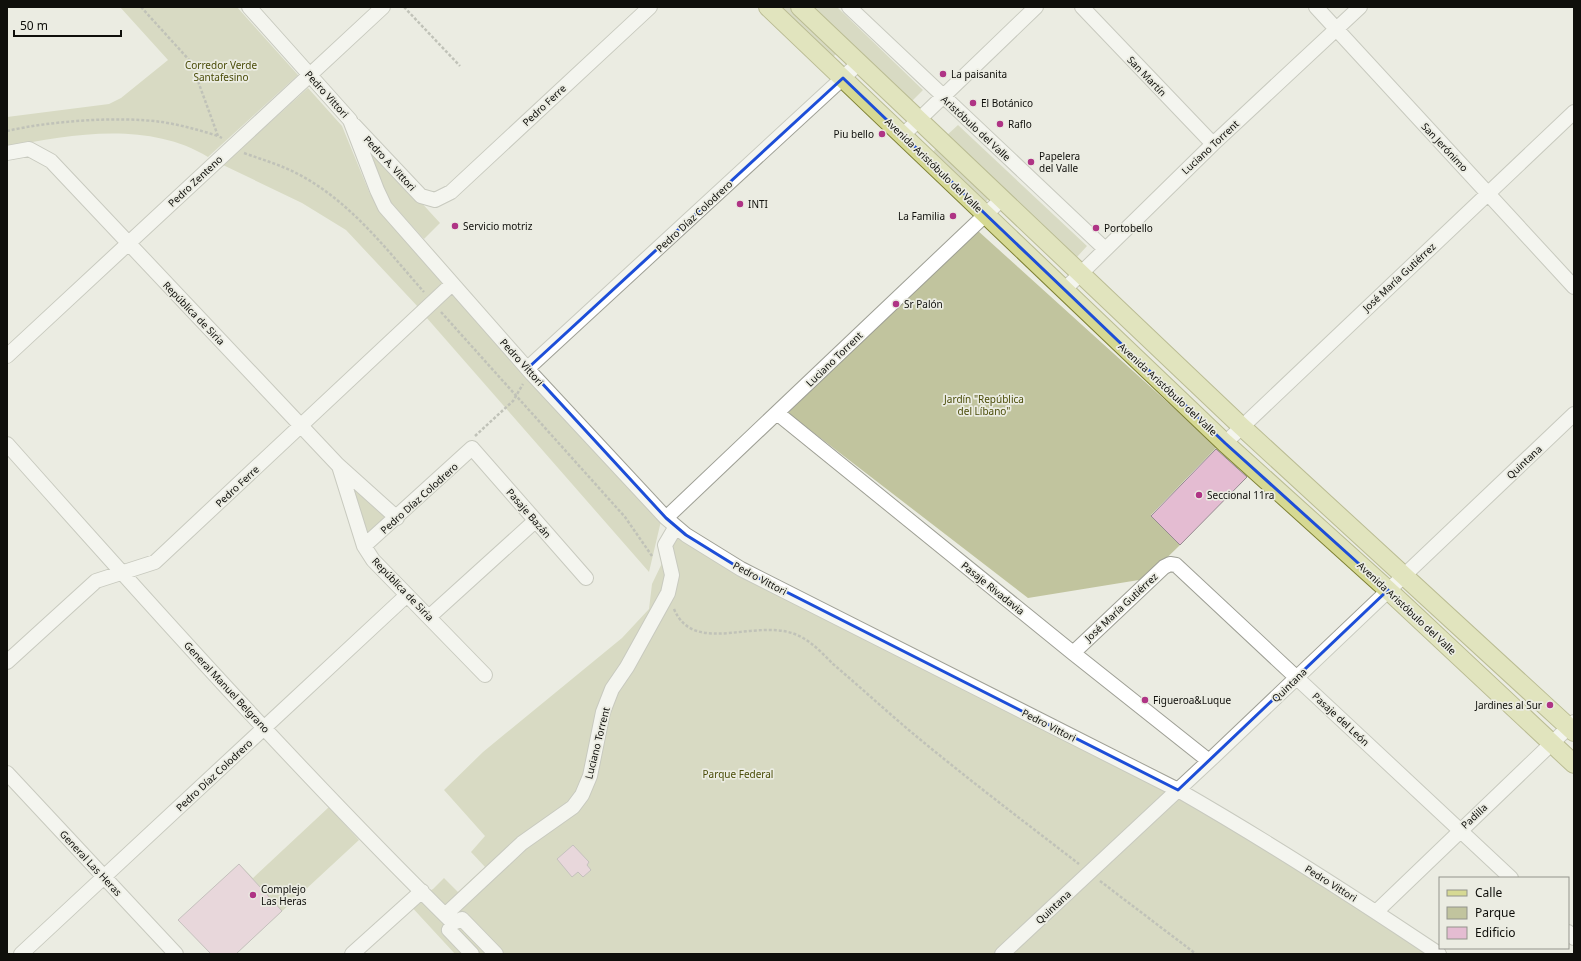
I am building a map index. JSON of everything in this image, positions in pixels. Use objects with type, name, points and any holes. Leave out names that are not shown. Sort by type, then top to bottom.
[{"type":"main road","name":"Avenida Aristóbulo del Valle","points":[[768,7],[1225,443],[1388,590],[1574,764]]},
{"type":"main road","points":[[800,7],[1241,426],[1572,727]]},
{"type":"street","name":"Pedro Vittori","points":[[249,7],[350,120],[385,207],[530,371],[670,523],[741,569],[1178,790],[1240,825],[1439,954]]},
{"type":"street","name":"Pedro Zenteno","points":[[7,356],[383,7]]},
{"type":"street","name":"Pedro Ferre","points":[[435,200],[451,192],[650,7]]},
{"type":"street","name":"Aristóbulo del Valle","points":[[849,7],[1104,248]]},
{"type":"street","points":[[903,135],[1036,7]]},
{"type":"street","name":"San Martín","points":[[1082,7],[1213,144]]},
{"type":"street","name":"San Jerónimo","points":[[1316,7],[1574,287]]},
{"type":"street","name":"Luciano Torrent","points":[[1064,290],[1104,248],[1360,7]]},
{"type":"street","name":"Pedro Díaz Colodrero","points":[[530,371],[859,63]]},
{"type":"street","name":"José María Gutiérrez","points":[[1225,443],[1241,426],[1574,112]]},
{"type":"street","name":"Pedro A. Vittori","points":[[350,120],[421,196],[435,200]]},
{"type":"street","name":"República de Siria","points":[[7,153],[29,150],[51,161],[338,465],[397,518]]},
{"type":"street","name":"Luciano Torrent","points":[[449,919],[522,843],[573,807],[582,795],[590,776],[603,712],[612,689],[627,667],[668,593],[672,575],[665,545],[670,523],[777,413],[1002,199]]},
{"type":"street","name":"Pedro Ferre","points":[[7,662],[96,581],[155,562],[452,284]]},
{"type":"street","name":"Pasaje Rivadavia","points":[[777,413],[1073,653],[1209,761]]},
{"type":"street","name":"Quintana","points":[[1002,954],[1209,761],[1574,414]]},
{"type":"street","name":"General Manuel Belgrano","points":[[7,444],[121,573],[265,727],[449,919]]},
{"type":"street","name":"Pedro Díaz Colodrero","points":[[364,546],[397,518],[471,444]]},
{"type":"street","name":"Pasaje Bazán","points":[[471,444],[535,521],[586,578]]},
{"type":"street","name":"República de Siria","points":[[338,465],[364,546],[373,560],[486,675]]},
{"type":"street","points":[[429,617],[535,521]]},
{"type":"street","name":"José María Gutiérrez","points":[[1073,653],[1164,566],[1170,564]]},
{"type":"street","name":"Pasaje del León","points":[[1170,564],[1176,565],[1510,877]]},
{"type":"street","name":"Pedro Díaz Colodrero","points":[[21,954],[407,595]]},
{"type":"street","name":"Padilla","points":[[1376,912],[1552,743],[1572,727]]},
{"type":"street","name":"General Las Heras","points":[[7,772],[176,954]]},
{"type":"street","points":[[352,954],[422,891]]},
{"type":"street","points":[[472,954],[449,930],[449,919],[462,919],[496,954]]},
{"type":"path","points":[[404,7],[460,66]]},
{"type":"path","points":[[7,131],[86,122],[143,120],[184,126],[218,136]]},
{"type":"path","points":[[471,444],[513,401],[530,371]]},
{"type":"highlighted area","points":[[843,78],[1225,443],[1388,590],[1178,790],[741,569],[686,535],[666,518],[528,368]]},
{"type":"green space","name":"Corredor Verde Santafesino","points":[[120,7],[237,7],[298,75],[208,157],[185,146],[161,138],[135,135],[83,135],[7,147],[7,117],[109,104],[121,98],[168,60]]},
{"type":"green space","points":[[775,7],[792,7],[839,51],[831,59]]},
{"type":"green space","points":[[812,7],[837,7],[923,90],[911,102]]},
{"type":"green space","points":[[308,88],[342,126],[370,194],[378,206],[445,283],[419,308],[346,230],[302,203],[223,165]]},
{"type":"green space","points":[[958,125],[1087,246],[1077,257],[946,136]]},
{"type":"green space","points":[[363,139],[440,223],[424,239],[392,204],[382,190]]},
{"type":"green space","points":[[939,146],[991,196],[982,206],[929,155]]},
{"type":"green space","name":"Jardín \"República del Líbano\"","points":[[977,230],[1217,447],[1151,515],[1180,545],[1145,579],[1028,598],[788,413]]},
{"type":"green space","points":[[453,291],[661,521],[649,572],[426,317]]},
{"type":"green space","points":[[345,473],[395,518],[365,544]]},
{"type":"green space","name":"Parque Federal","points":[[676,534],[700,552],[730,568],[1193,805],[1372,917],[1428,954],[455,954],[408,903],[433,889],[444,878],[458,892],[485,867],[471,852],[485,836],[444,790],[483,752],[622,638],[649,609],[652,584]]},
{"type":"green space","name":"Complejo Las Heras","points":[[329,807],[359,840],[236,954],[211,954],[179,920],[239,864],[253,878]]},
{"type":"building","name":"Seccional 11ra","points":[[1216,449],[1247,477],[1180,545],[1151,516]]},
{"type":"building","points":[[573,845],[589,862],[587,865],[591,870],[583,877],[578,872],[572,877],[557,859]]},
{"type":"building","points":[[239,864],[282,911],[236,954],[211,954],[178,920]]},
{"type":"place","name":"La paisanita","points":[[943,74]]},
{"type":"place","name":"El Botánico","points":[[973,103]]},
{"type":"place","name":"Raflo","points":[[1000,124]]},
{"type":"place","name":"Piu bello","points":[[882,134]]},
{"type":"place","name":"Papelera del Valle","points":[[1031,162]]},
{"type":"place","name":"INTI","points":[[740,204]]},
{"type":"place","name":"La Familia","points":[[953,216]]},
{"type":"place","name":"Servicio motriz","points":[[455,226]]},
{"type":"place","name":"Portobello","points":[[1096,228]]},
{"type":"place","name":"Sr Palón","points":[[896,304]]},
{"type":"place","name":"Seccional 11ra","points":[[1199,495]]},
{"type":"place","name":"Figueroa&Luque","points":[[1145,700]]},
{"type":"place","name":"Jardines al Sur","points":[[1550,705]]},
{"type":"place","name":"Complejo Las Heras","points":[[253,895]]}]
